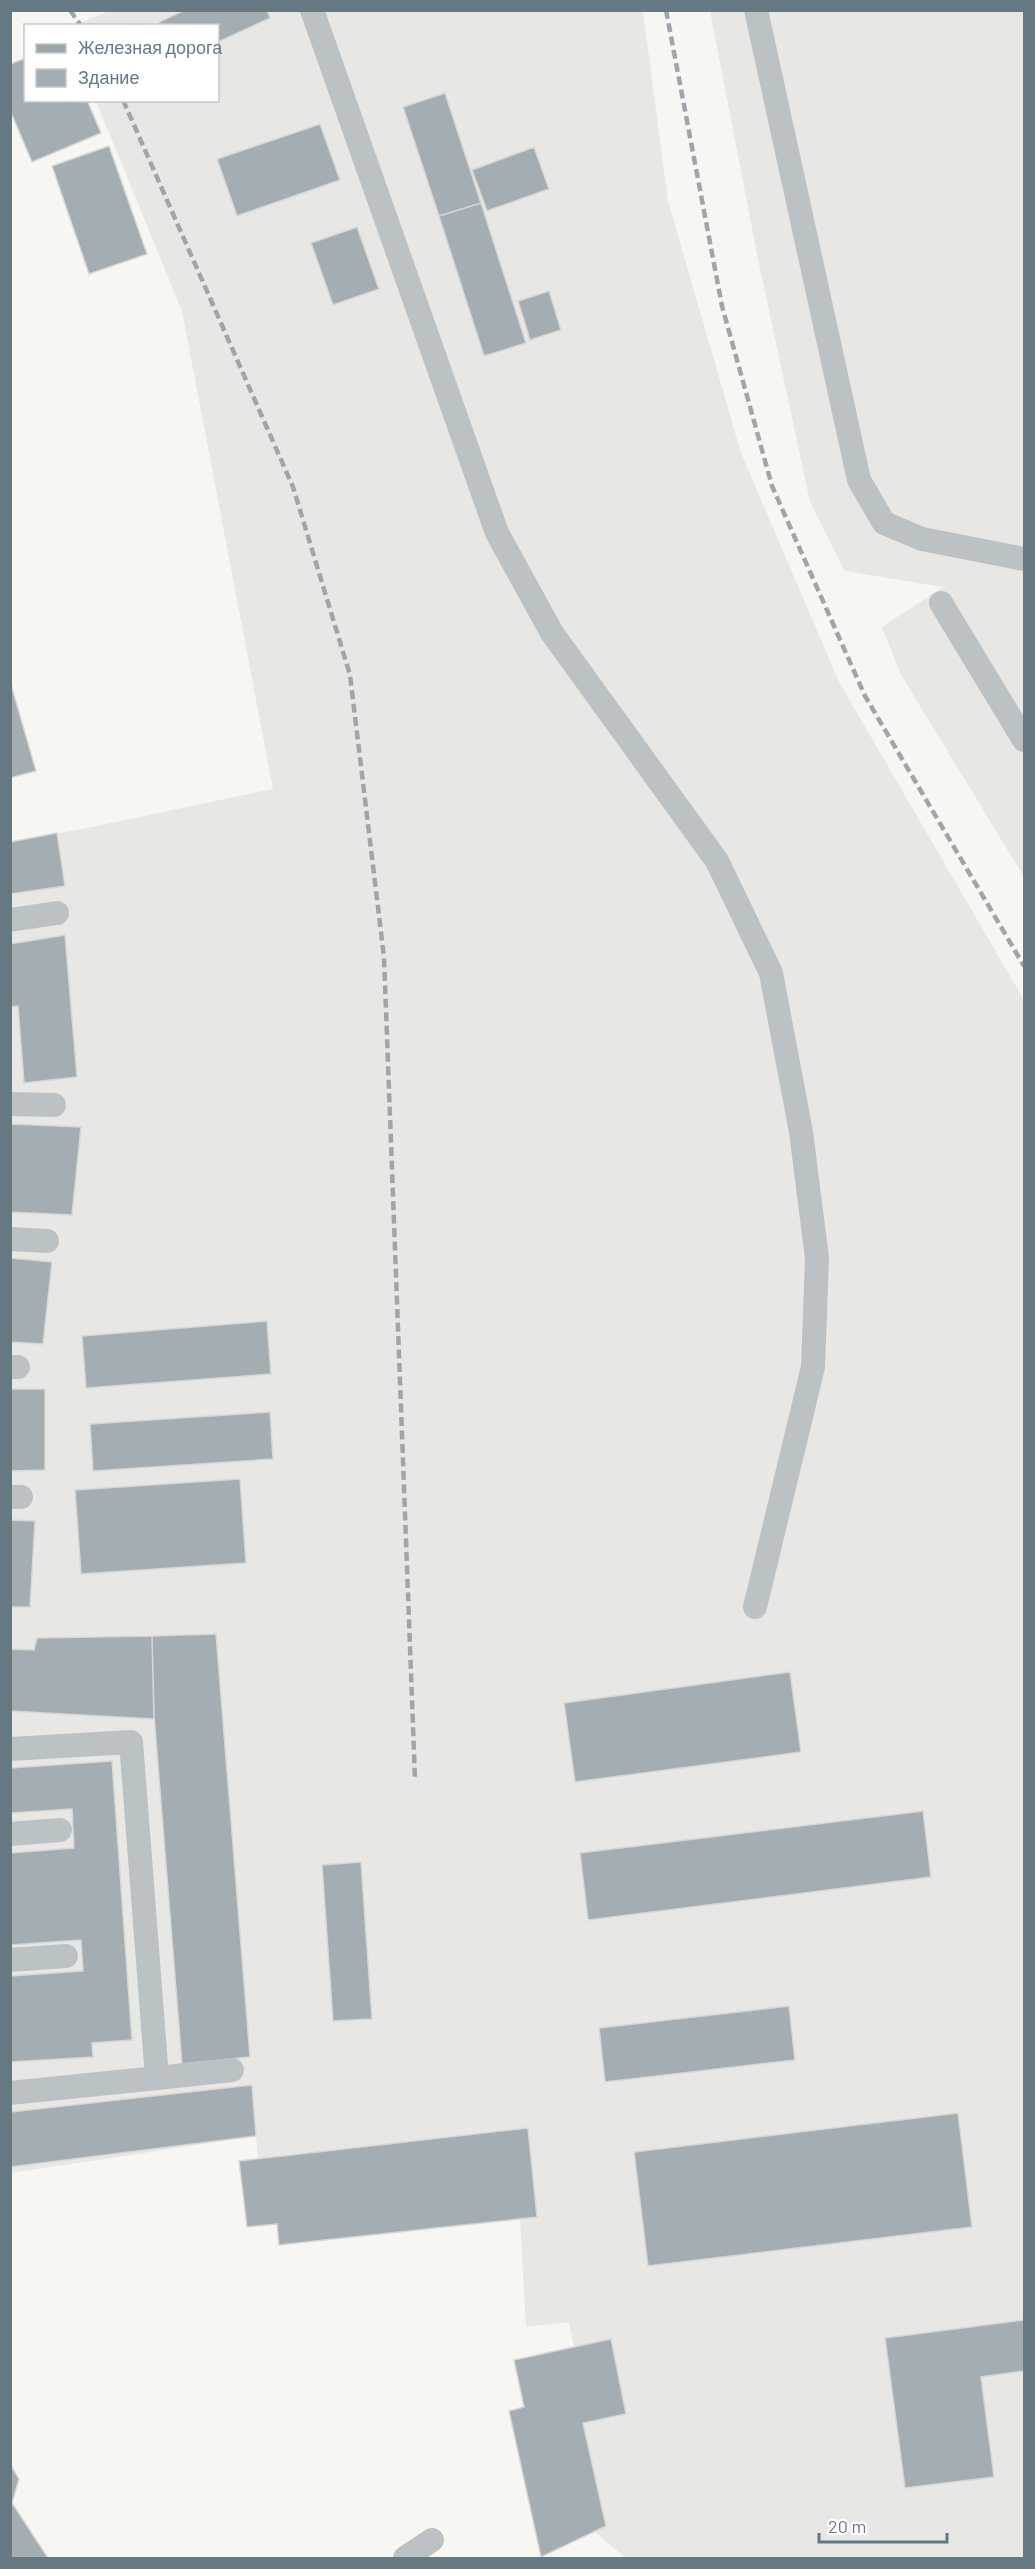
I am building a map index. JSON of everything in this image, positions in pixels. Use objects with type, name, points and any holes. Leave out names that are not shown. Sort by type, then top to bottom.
[{"type":"lane","points":[[312,10],[497,532],[552,633],[717,861],[771,974],[801,1132],[816,1258],[813,1367],[755,1607]]},
{"type":"lane","points":[[756,10],[859,480],[884,523],[922,539],[1024,559]]},
{"type":"lane","points":[[942,603],[1024,740]]},
{"type":"lane","points":[[10,920],[57,913]]},
{"type":"lane","points":[[10,1104],[54,1105]]},
{"type":"lane","points":[[10,1239],[47,1242]]},
{"type":"lane","points":[[10,1749],[131,1742],[157,2078]]},
{"type":"lane","points":[[10,1834],[60,1830]]},
{"type":"lane","points":[[10,1960],[66,1956]]},
{"type":"lane","points":[[10,2094],[232,2070]]},
{"type":"lane","points":[[405,2559],[432,2540]]},
{"type":"shaded area","points":[[112,10],[643,11],[668,201],[741,453],[839,682],[1024,1000],[1024,2558],[626,2558],[595,2532],[541,2557],[509,2411],[524,2407],[514,2360],[574,2346],[569,2322],[526,2327],[520,2219],[537,2217],[528,2128],[258,2158],[256,2136],[11,2173],[11,841],[78,830],[273,789],[182,311],[96,102],[219,102],[219,24],[77,24]]},
{"type":"shaded area","points":[[710,11],[1024,11],[1024,877],[900,673],[882,627],[943,587],[845,571],[810,502],[759,264]]},
{"type":"building","points":[[185,10],[267,10],[270,18],[219,42],[219,24],[160,24],[159,22]]},
{"type":"building","points":[[24,59],[24,102],[88,102],[101,133],[32,162],[10,110],[10,64]]},
{"type":"building","points":[[445,93],[481,203],[439,216],[403,107]]},
{"type":"building","points":[[320,124],[340,180],[237,216],[217,159]]},
{"type":"building","points":[[109,146],[147,254],[89,274],[52,166]]},
{"type":"building","points":[[534,147],[549,189],[487,211],[472,170]]},
{"type":"building","points":[[481,203],[526,343],[484,356],[439,216]]},
{"type":"building","points":[[357,227],[379,289],[333,305],[311,243]]},
{"type":"building","points":[[549,291],[561,330],[530,340],[518,301]]},
{"type":"building","points":[[10,681],[36,771],[10,778]]},
{"type":"building","points":[[57,833],[65,886],[10,894],[10,842]]},
{"type":"building","points":[[65,935],[77,1077],[24,1083],[18,1006],[10,1007],[10,944]]},
{"type":"building","points":[[10,1124],[81,1127],[72,1215],[10,1212]]},
{"type":"building","points":[[10,1258],[52,1262],[43,1344],[10,1342]]},
{"type":"building","points":[[267,1321],[271,1374],[86,1388],[82,1336]]},
{"type":"building","points":[[10,1389],[45,1389],[45,1470],[10,1471]]},
{"type":"building","points":[[270,1412],[273,1459],[93,1471],[90,1424]]},
{"type":"building","points":[[240,1479],[246,1563],[81,1574],[75,1490]]},
{"type":"building","points":[[10,1520],[35,1521],[30,1607],[10,1607]]},
{"type":"building","points":[[216,1634],[250,2057],[182,2064],[154,1715],[152,1636]]},
{"type":"building","points":[[152,1636],[154,1719],[10,1711],[10,1649],[34,1650],[37,1638]]},
{"type":"building","points":[[790,1672],[801,1752],[575,1782],[564,1703]]},
{"type":"building","points":[[112,1761],[132,2040],[92,2043],[93,2057],[10,2062],[10,1976],[83,1971],[81,1940],[10,1945],[10,1853],[74,1848],[72,1809],[10,1813],[10,1768]]},
{"type":"building","points":[[923,1811],[931,1877],[588,1920],[580,1853]]},
{"type":"building","points":[[361,1862],[372,2019],[333,2021],[322,1865]]},
{"type":"building","points":[[789,2006],[795,2060],[605,2082],[599,2028]]},
{"type":"building","points":[[252,2085],[256,2136],[10,2167],[10,2112]]},
{"type":"building","points":[[958,2113],[972,2227],[648,2266],[634,2152]]},
{"type":"building","points":[[528,2128],[537,2217],[279,2245],[277,2224],[247,2227],[239,2161]]},
{"type":"building","points":[[1024,2320],[1024,2371],[981,2377],[994,2477],[905,2488],[885,2338]]},
{"type":"building","points":[[611,2339],[626,2414],[583,2423],[606,2526],[541,2557],[509,2411],[524,2407],[514,2360]]},
{"type":"building","points":[[10,2464],[19,2479],[12,2503],[48,2558],[10,2558]]},
{"type":"railway","points":[[70,10],[80,24]]},
{"type":"railway","points":[[666,10],[722,306],[772,486],[865,696],[1024,966]]},
{"type":"railway","points":[[124,102],[293,487],[350,675],[384,957],[415,1779]]}]
